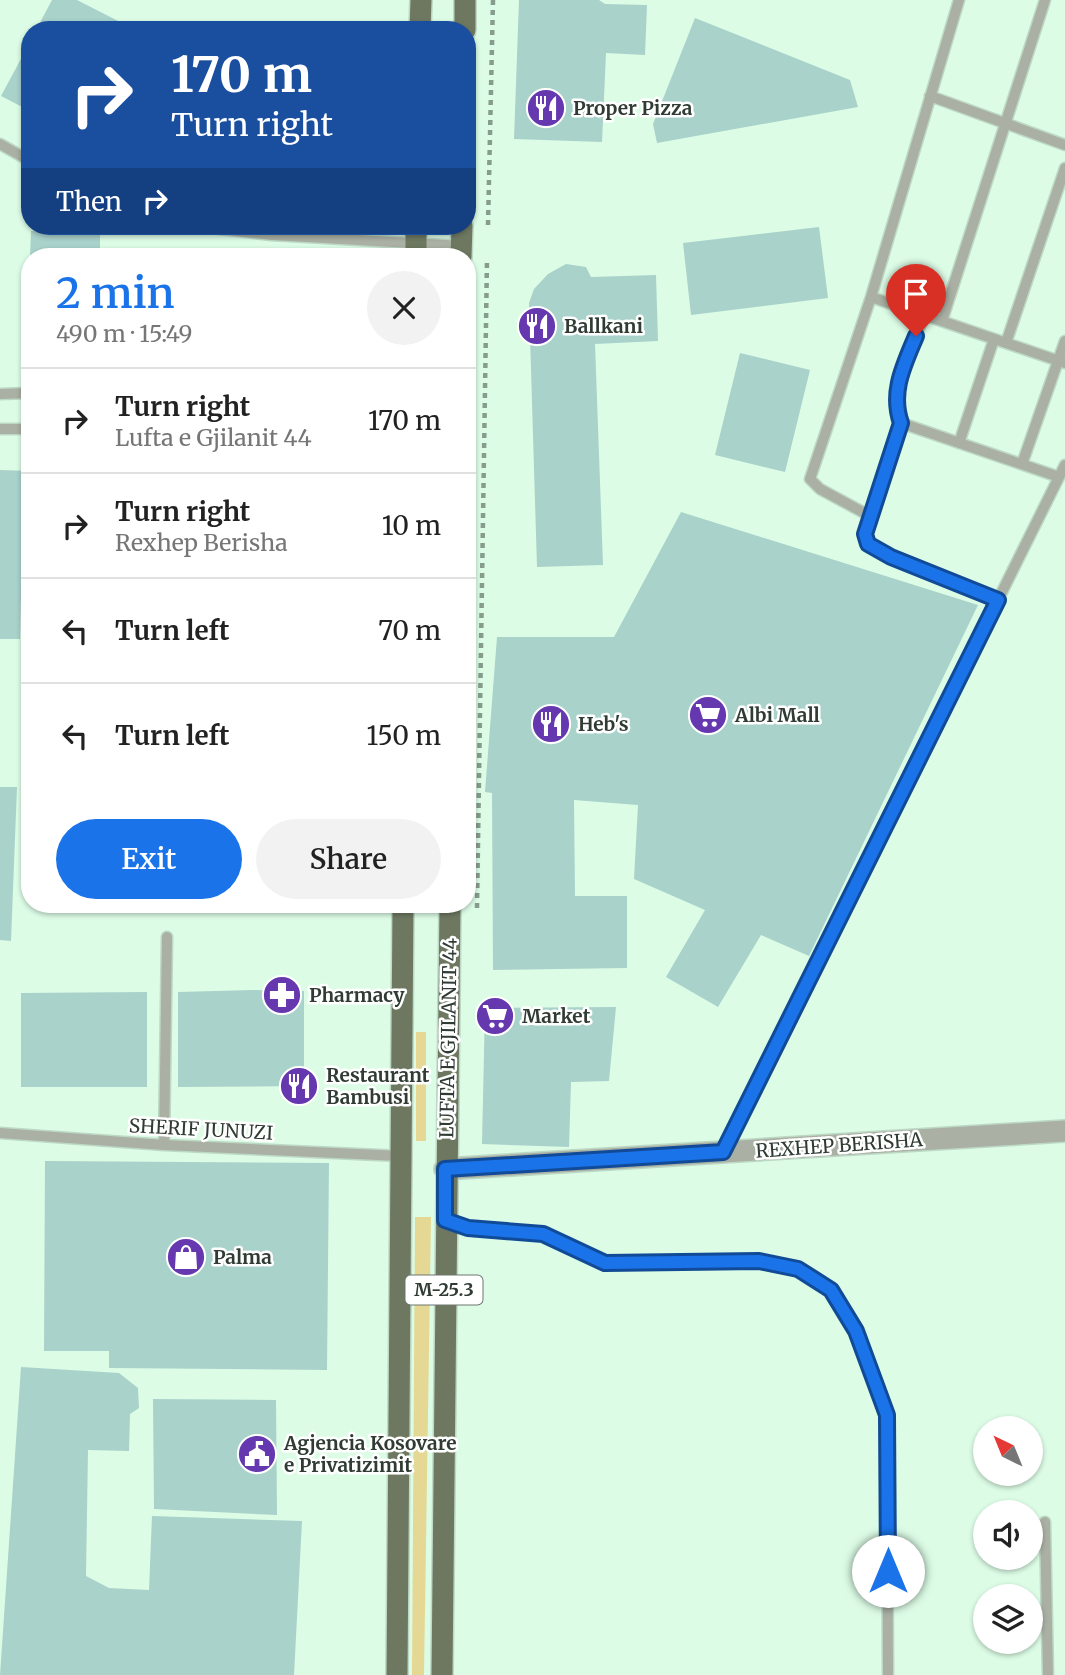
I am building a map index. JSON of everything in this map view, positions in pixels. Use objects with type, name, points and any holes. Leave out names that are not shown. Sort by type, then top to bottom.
[{"type":"main road","points":[[420,21],[421,0]]},
{"type":"main road","points":[[465,0],[465,21]]},
{"type":"main road","name":"M-25.3","points":[[397,1675],[403,913]]},
{"type":"main road","name":"LUFTA E GJILANIT 44","points":[[442,1675],[445,1169],[450,913]]},
{"type":"street","name":"REXHEP BERISHA","points":[[445,1169],[1065,1131]]},
{"type":"lane","points":[[870,516],[820,489],[810,479],[871,297],[959,0]]},
{"type":"lane","points":[[942,321],[1045,0]]},
{"type":"lane","points":[[930,96],[1065,145]]},
{"type":"lane","points":[[0,144],[21,156]]},
{"type":"lane","points":[[1006,343],[1065,168]]},
{"type":"lane","points":[[272,235],[462,243]]},
{"type":"lane","points":[[871,297],[1061,362]]},
{"type":"lane","points":[[925,315],[898,379],[897,412],[901,423],[865,534],[868,544],[891,557],[998,600]]},
{"type":"lane","points":[[959,443],[994,339]]},
{"type":"lane","points":[[1022,464],[1061,362],[1065,341]]},
{"type":"lane","points":[[0,394],[21,393]]},
{"type":"lane","points":[[901,423],[1059,477]]},
{"type":"lane","points":[[0,429],[21,429]]},
{"type":"lane","points":[[723,1152],[1065,465]]},
{"type":"lane","points":[[164,1146],[167,937]]},
{"type":"lane","name":"SHERIF JUNUZI","points":[[0,1133],[164,1146],[400,1156]]},
{"type":"lane","points":[[445,1220],[468,1228],[543,1234],[605,1263],[759,1261],[798,1269],[831,1290],[856,1331],[887,1415],[888,1675]]},
{"type":"lane","points":[[1045,1522],[1048,1675]]},
{"type":"path","points":[[488,232],[493,0]]},
{"type":"path","points":[[477,913],[480,561],[487,246]]},
{"type":"shaded area","points":[[416,1032],[426,1032],[426,1141],[416,1141]]},
{"type":"shaded area","points":[[415,1217],[431,1217],[424,1675],[412,1675]]},
{"type":"building","points":[[52,0],[77,0],[118,21],[41,21]]},
{"type":"building","points":[[519,0],[599,0],[605,4],[647,5],[645,55],[606,53],[602,142],[514,139]]},
{"type":"building","points":[[695,18],[850,80],[858,107],[657,143],[653,124]]},
{"type":"building","points":[[21,59],[21,106],[1,96]]},
{"type":"building","points":[[819,227],[828,298],[691,315],[683,243]]},
{"type":"building","points":[[31,235],[100,235],[100,248],[30,248]]},
{"type":"building","points":[[566,264],[586,267],[591,277],[656,275],[658,341],[595,344],[603,565],[537,567],[529,303],[534,289],[548,274]]},
{"type":"building","points":[[740,353],[810,370],[785,472],[715,455]]},
{"type":"building","points":[[0,470],[21,471],[20,639],[0,639]]},
{"type":"building","name":"Albi Mall","points":[[681,512],[978,605],[809,956],[761,935],[718,1007],[666,977],[705,910],[634,879],[638,805],[574,800],[575,896],[627,896],[627,968],[493,970],[492,793],[485,792],[497,637],[614,637]]},
{"type":"building","points":[[0,787],[17,787],[11,941],[0,940]]},
{"type":"building","points":[[304,991],[304,1086],[178,1087],[178,992]]},
{"type":"building","points":[[147,992],[147,1087],[21,1087],[21,993]]},
{"type":"building","points":[[616,1007],[609,1081],[571,1082],[569,1147],[482,1144],[485,1008]]},
{"type":"building","name":"Palma","points":[[45,1161],[329,1163],[327,1370],[109,1368],[109,1351],[44,1351]]},
{"type":"building","points":[[21,1367],[119,1373],[138,1388],[139,1408],[130,1414],[129,1451],[88,1450],[86,1576],[109,1588],[149,1590],[152,1516],[302,1521],[294,1675],[0,1675]]},
{"type":"building","points":[[153,1399],[276,1400],[277,1515],[154,1509]]},
{"type":"place","name":"Proper Pizza","points":[[546,108]]},
{"type":"place","name":"Ballkani","points":[[537,326]]},
{"type":"place","name":"Albi Mall","points":[[708,715]]},
{"type":"place","name":"Heb's","points":[[551,724]]},
{"type":"place","name":"Pharmacy","points":[[282,995]]},
{"type":"place","name":"Market","points":[[495,1016]]},
{"type":"place","name":"Restaurant Bambusi","points":[[299,1086]]},
{"type":"place","name":"Palma","points":[[186,1257]]},
{"type":"place","name":"Agjencia Kosovare e Privatizimit","points":[[257,1454]]},
{"type":"route","points":[[888,1571],[887,1415],[856,1331],[831,1290],[798,1269],[759,1261],[605,1263],[543,1234],[468,1228],[445,1220],[445,1169],[723,1152],[998,600],[891,557],[868,544],[865,534],[901,423],[897,412],[898,379],[916,336]]}]
